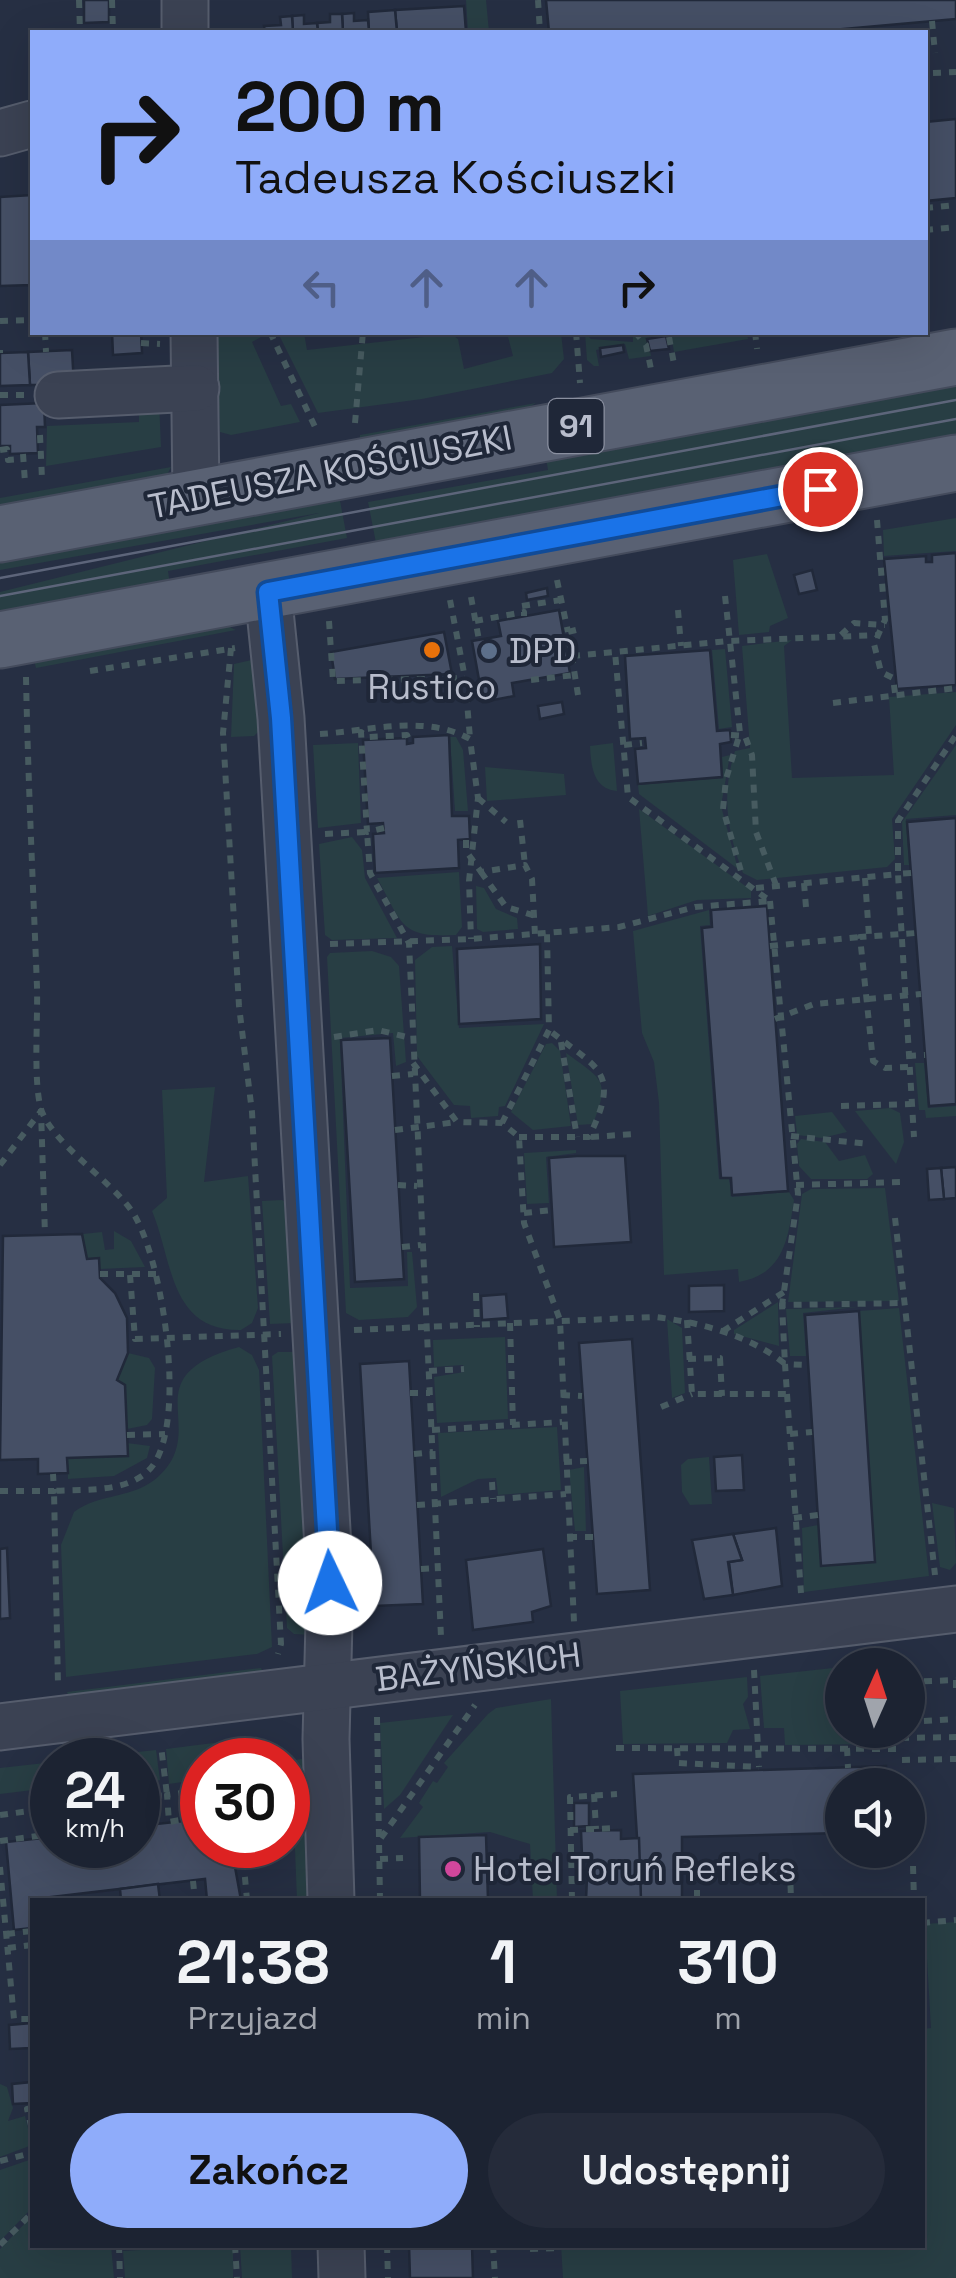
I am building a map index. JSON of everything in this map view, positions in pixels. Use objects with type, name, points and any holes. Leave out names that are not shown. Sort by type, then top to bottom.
[{"type":"main road","name":"TADEUSZA KOŚCIUSZKI","points":[[0,534],[956,357]]},
{"type":"main road","points":[[12,638],[956,463]]},
{"type":"street","points":[[185,0],[185,30]]},
{"type":"street","points":[[0,133],[30,125]]},
{"type":"street","points":[[194,335],[196,498]]},
{"type":"street","points":[[49,415],[196,388]]},
{"type":"street","points":[[268,592],[281,718],[330,1583],[331,1898]]},
{"type":"street","name":"BAŻYŃSKICH","points":[[0,1727],[56,1737],[276,1694],[946,1596]]},
{"type":"street","points":[[341,2248],[342,2278]]},
{"type":"path","points":[[79,0],[80,30]]},
{"type":"path","points":[[112,0],[112,30]]},
{"type":"path","points":[[538,0],[540,30]]},
{"type":"path","points":[[932,22],[935,53]]},
{"type":"path","points":[[933,73],[956,72]]},
{"type":"path","points":[[928,208],[956,205]]},
{"type":"path","points":[[928,230],[956,227]]},
{"type":"path","points":[[0,321],[30,320]]},
{"type":"path","points":[[45,335],[46,352]]},
{"type":"path","points":[[271,335],[316,431]]},
{"type":"path","points":[[356,423],[363,335]]},
{"type":"path","points":[[576,335],[580,382]]},
{"type":"path","points":[[638,335],[646,345],[650,368]]},
{"type":"path","points":[[755,335],[757,349]]},
{"type":"path","points":[[669,337],[674,364]]},
{"type":"path","points":[[42,479],[49,415]]},
{"type":"path","points":[[0,450],[7,449],[8,460],[23,457],[25,482]]},
{"type":"path","points":[[877,518],[885,625],[874,644],[879,669],[893,678],[894,693]]},
{"type":"path","points":[[557,580],[578,696]]},
{"type":"path","points":[[518,588],[523,611]]},
{"type":"path","points":[[725,596],[735,734],[723,809],[743,878]]},
{"type":"path","points":[[471,597],[479,640]]},
{"type":"path","points":[[450,600],[466,678],[478,798],[468,892],[471,940]]},
{"type":"path","points":[[475,621],[562,600]]},
{"type":"path","points":[[678,610],[681,646]]},
{"type":"path","points":[[328,620],[333,681],[466,678]]},
{"type":"path","points":[[840,636],[854,624],[885,625]]},
{"type":"path","points":[[568,632],[580,629]]},
{"type":"path","points":[[572,656],[730,641],[880,635]]},
{"type":"path","points":[[12,638],[45,1235]]},
{"type":"path","points":[[231,648],[223,728],[239,1006],[252,1112],[281,1644],[276,1659],[276,1694]]},
{"type":"path","points":[[615,652],[628,797],[770,901],[784,1093],[791,1136],[789,1159],[796,1185],[782,1304],[801,1598]]},
{"type":"path","points":[[532,680],[575,676]]},
{"type":"path","points":[[833,703],[956,688]]},
{"type":"path","points":[[304,734],[424,726],[450,728],[470,739]]},
{"type":"path","points":[[360,732],[368,737],[407,735],[411,744]]},
{"type":"path","points":[[360,732],[370,873],[409,943],[417,1186],[441,1643]]},
{"type":"path","points":[[735,734],[752,755],[756,832],[776,886]]},
{"type":"path","points":[[914,1137],[900,934],[898,821],[956,736]]},
{"type":"path","points":[[624,744],[642,743]]},
{"type":"path","points":[[478,798],[506,822]]},
{"type":"path","points":[[520,820],[525,865],[532,880],[534,935]]},
{"type":"path","points":[[307,835],[384,828]]},
{"type":"path","points":[[466,840],[480,872],[506,907],[536,916]]},
{"type":"path","points":[[480,872],[525,865]]},
{"type":"path","points":[[755,888],[911,874]]},
{"type":"path","points":[[865,878],[865,999],[872,1061],[885,1068],[908,1067]]},
{"type":"path","points":[[804,883],[806,907]]},
{"type":"path","points":[[314,944],[471,940],[619,928],[694,907],[770,901]]},
{"type":"path","points":[[773,945],[916,933]]},
{"type":"path","points":[[502,1122],[548,1030],[547,934]]},
{"type":"path","points":[[779,1017],[814,1004],[920,994]]},
{"type":"path","points":[[320,1044],[339,1035],[378,1030],[411,1038]]},
{"type":"path","points":[[548,1030],[602,1072],[608,1095],[589,1137]]},
{"type":"path","points":[[561,1040],[578,1137]]},
{"type":"path","points":[[908,1056],[925,1055]]},
{"type":"path","points":[[412,1061],[458,1122]]},
{"type":"path","points":[[392,1076],[412,1074]]},
{"type":"path","points":[[841,1106],[911,1104]]},
{"type":"path","points":[[0,1165],[41,1110]]},
{"type":"path","points":[[0,1491],[120,1486],[136,1479],[158,1458],[165,1434],[168,1338],[152,1246],[130,1208],[92,1174],[41,1110]]},
{"type":"path","points":[[396,1130],[458,1122],[502,1122],[519,1137],[634,1134]]},
{"type":"path","points":[[791,1136],[869,1144]]},
{"type":"path","points":[[519,1137],[524,1213],[560,1320],[575,1628]]},
{"type":"path","points":[[796,1185],[904,1182]]},
{"type":"path","points":[[398,1186],[417,1186]]},
{"type":"path","points":[[524,1213],[552,1210]]},
{"type":"path","points":[[895,1218],[946,1596]]},
{"type":"path","points":[[402,1247],[420,1246]]},
{"type":"path","points":[[100,1274],[158,1274]]},
{"type":"path","points":[[130,1275],[132,1340],[477,1327],[560,1320],[686,1320],[722,1332],[785,1364],[808,1365]]},
{"type":"path","points":[[722,1332],[784,1292]]},
{"type":"path","points":[[476,1293],[477,1327]]},
{"type":"path","points":[[782,1304],[905,1303]]},
{"type":"path","points":[[686,1320],[692,1394]]},
{"type":"path","points":[[510,1323],[513,1425]]},
{"type":"path","points":[[688,1359],[720,1358],[722,1396]]},
{"type":"path","points":[[428,1371],[464,1369]]},
{"type":"path","points":[[410,1393],[430,1393]]},
{"type":"path","points":[[662,1407],[692,1394],[788,1394]]},
{"type":"path","points":[[562,1395],[582,1396]]},
{"type":"path","points":[[432,1430],[562,1422]]},
{"type":"path","points":[[790,1434],[812,1432]]},
{"type":"path","points":[[127,1434],[165,1434]]},
{"type":"path","points":[[414,1454],[433,1452]]},
{"type":"path","points":[[564,1462],[587,1461]]},
{"type":"path","points":[[53,1474],[56,1737]]},
{"type":"path","points":[[492,1482],[494,1500]]},
{"type":"path","points":[[417,1505],[566,1494]]},
{"type":"path","points":[[794,1518],[818,1515]]},
{"type":"path","points":[[569,1537],[592,1536]]},
{"type":"path","points":[[421,1570],[438,1568]]},
{"type":"path","points":[[677,1748],[678,1763],[759,1768],[754,1669]]},
{"type":"path","points":[[925,1681],[956,1680],[956,1689]]},
{"type":"path","points":[[380,1840],[471,1711]]},
{"type":"path","points":[[925,1721],[956,1719]]},
{"type":"path","points":[[375,1736],[380,1898]]},
{"type":"path","points":[[925,1738],[956,1737]]},
{"type":"path","points":[[160,1743],[169,1822],[180,1820]]},
{"type":"path","points":[[616,1748],[825,1748]]},
{"type":"path","points":[[847,1748],[848,1768]]},
{"type":"path","points":[[902,1760],[956,1759]]},
{"type":"path","points":[[160,1796],[180,1793]]},
{"type":"path","points":[[594,1794],[596,1829]]},
{"type":"path","points":[[572,1898],[570,1797],[617,1794]]},
{"type":"path","points":[[0,1815],[30,1811]]},
{"type":"path","points":[[570,1830],[618,1828]]},
{"type":"path","points":[[0,1840],[30,1837]]},
{"type":"path","points":[[380,1859],[403,1858]]},
{"type":"path","points":[[0,1867],[14,2019],[30,2019]]},
{"type":"path","points":[[244,1868],[247,1898]]},
{"type":"path","points":[[913,1868],[914,1898]]},
{"type":"path","points":[[790,1869],[791,1898]]},
{"type":"path","points":[[684,1872],[696,1870],[697,1898]]},
{"type":"path","points":[[192,1881],[195,1898]]},
{"type":"path","points":[[925,1923],[956,1920]]},
{"type":"path","points":[[7,1934],[30,1931]]},
{"type":"path","points":[[8,1948],[30,1945]]},
{"type":"path","points":[[0,2162],[30,2153]]},
{"type":"path","points":[[0,2245],[30,2214]]},
{"type":"path","points":[[118,2248],[120,2278]]},
{"type":"path","points":[[235,2248],[237,2278]]},
{"type":"path","points":[[387,2248],[388,2278]]},
{"type":"path","points":[[493,2248],[496,2278]]},
{"type":"path","points":[[530,2249],[558,2248]]},
{"type":"green space","points":[[466,0],[486,0],[489,30],[468,30]]},
{"type":"green space","points":[[216,335],[260,335],[252,342],[281,406],[291,404],[300,422],[231,435],[220,432]]},
{"type":"green space","points":[[279,335],[304,335],[307,350],[452,335],[458,339],[464,369],[513,356],[508,335],[561,335],[564,359],[552,373],[422,399],[318,413]]},
{"type":"green space","points":[[585,335],[591,339],[633,342],[633,335],[671,335],[648,339],[651,356],[629,359],[625,344],[596,350],[599,366],[587,360]]},
{"type":"green space","points":[[671,335],[747,335],[748,339],[674,352]]},
{"type":"green space","points":[[956,377],[956,444],[378,553],[368,502],[548,470],[545,452]]},
{"type":"green space","points":[[139,400],[159,401],[161,447],[46,466],[47,426],[139,422]]},
{"type":"green space","points":[[536,403],[506,420],[359,447],[360,435]]},
{"type":"green space","points":[[171,467],[166,477],[0,514],[0,498]]},
{"type":"green space","points":[[338,490],[347,538],[168,571],[170,585],[0,621],[0,592],[319,513],[0,570],[0,553]]},
{"type":"green space","points":[[956,518],[956,551],[884,556],[883,530]]},
{"type":"green space","points":[[767,554],[788,618],[770,626],[769,632],[739,635],[733,560]]},
{"type":"green space","points":[[225,625],[236,630],[36,668],[34,660]]},
{"type":"green space","points":[[792,640],[784,646],[792,778],[894,775],[889,697],[956,692],[956,725],[892,819],[895,859],[887,867],[757,880],[743,873],[730,828],[727,798],[735,751],[750,748],[742,646]]},
{"type":"green space","points":[[725,649],[732,727],[719,729],[712,650]]},
{"type":"green space","points":[[256,659],[260,730],[254,736],[231,737],[234,664]]},
{"type":"green space","points":[[450,737],[456,737],[463,750],[468,811],[455,811]]},
{"type":"green space","points":[[358,743],[361,823],[318,828],[313,745]]},
{"type":"green space","points":[[613,743],[617,791],[598,781],[590,754],[590,746]]},
{"type":"green space","points":[[956,745],[956,815],[906,819],[909,865],[904,865],[902,822]]},
{"type":"green space","points":[[730,755],[721,806],[738,869],[639,794],[638,785],[722,778],[722,757]]},
{"type":"green space","points":[[485,767],[564,774],[566,795],[487,801]]},
{"type":"green space","points":[[639,809],[751,890],[751,898],[697,900],[648,916]]},
{"type":"green space","points":[[352,837],[362,850],[365,878],[397,938],[332,940],[325,935],[319,844]]},
{"type":"green space","points":[[459,872],[462,927],[456,935],[423,934],[405,925],[377,878]]},
{"type":"green space","points":[[476,886],[484,888],[496,909],[517,918],[518,929],[477,929]]},
{"type":"green space","points":[[709,910],[710,925],[700,926],[719,1179],[729,1179],[732,1197],[789,1192],[794,1200],[786,1241],[775,1263],[754,1278],[739,1282],[738,1269],[664,1275],[659,1103],[654,1062],[642,1033],[633,931]]},
{"type":"green space","points":[[452,946],[459,1028],[544,1024],[505,1106],[499,1107],[498,1116],[471,1118],[470,1106],[454,1105],[417,1056],[415,960],[432,947]]},
{"type":"green space","points":[[372,951],[391,957],[399,966],[406,1062],[396,1066],[393,1033],[340,1038],[350,1288],[408,1286],[407,1252],[412,1252],[417,1307],[408,1317],[359,1320],[346,1313],[327,957],[330,953]]},
{"type":"green space","points":[[552,1043],[560,1051],[571,1126],[533,1130],[511,1112],[546,1044]]},
{"type":"green space","points":[[566,1053],[600,1082],[601,1098],[593,1124],[578,1125]]},
{"type":"green space","points":[[915,1063],[924,1063],[928,1108],[956,1106],[956,1116],[926,1118],[925,1110],[919,1110]]},
{"type":"green space","points":[[215,1087],[204,1182],[248,1176],[258,1308],[252,1323],[241,1330],[217,1327],[200,1319],[187,1306],[170,1271],[152,1211],[167,1198],[162,1090]]},
{"type":"green space","points":[[890,1108],[900,1113],[904,1142],[896,1164],[855,1111]]},
{"type":"green space","points":[[832,1112],[847,1132],[822,1138],[797,1135],[795,1116]]},
{"type":"green space","points":[[801,1139],[825,1142],[839,1161],[865,1155],[873,1174],[867,1179],[811,1179],[799,1166],[797,1144]]},
{"type":"green space","points":[[576,1150],[546,1157],[549,1203],[527,1204],[524,1153]]},
{"type":"green space","points":[[885,1188],[899,1301],[788,1302],[802,1194],[811,1189]]},
{"type":"green space","points":[[282,1200],[290,1205],[295,1323],[270,1324],[262,1201]]},
{"type":"green space","points":[[114,1231],[131,1241],[145,1267],[100,1269],[99,1258],[87,1259],[83,1234],[102,1232],[105,1250],[114,1249]]},
{"type":"green space","points":[[778,1302],[779,1346],[734,1334],[734,1330]]},
{"type":"green space","points":[[857,1307],[803,1313],[806,1356],[790,1356],[786,1309]]},
{"type":"green space","points":[[899,1308],[929,1576],[804,1592],[802,1528],[818,1525],[821,1566],[875,1562],[859,1311]]},
{"type":"green space","points":[[667,1319],[682,1328],[685,1393],[672,1398]]},
{"type":"green space","points":[[505,1337],[508,1419],[437,1423],[434,1377],[464,1372],[463,1365],[434,1367],[433,1340]]},
{"type":"green space","points":[[239,1347],[252,1355],[259,1370],[272,1647],[257,1654],[66,1677],[61,1545],[74,1512],[139,1489],[159,1476],[173,1458],[178,1439],[179,1388],[188,1373],[206,1359]]},
{"type":"green space","points":[[278,1352],[298,1352],[313,1635],[294,1634],[287,1628],[272,1356]]},
{"type":"green space","points":[[128,1353],[149,1358],[155,1368],[152,1419],[147,1425],[127,1429],[125,1385],[117,1380]]},
{"type":"green space","points":[[557,1427],[561,1490],[498,1495],[496,1478],[478,1479],[441,1497],[438,1433]]},
{"type":"green space","points":[[127,1443],[150,1446],[147,1458],[114,1476],[68,1479],[67,1458]]},
{"type":"green space","points":[[709,1457],[712,1504],[690,1505],[682,1492],[681,1465],[688,1459]]},
{"type":"green space","points":[[584,1467],[586,1531],[575,1531],[569,1470]]},
{"type":"green space","points":[[932,1503],[954,1508],[956,1563],[950,1570],[940,1567]]},
{"type":"green space","points":[[261,1668],[264,1675],[69,1700],[67,1692]]},
{"type":"green space","points":[[825,1669],[825,1745],[785,1745],[784,1728],[764,1728],[760,1676]]},
{"type":"green space","points":[[747,1677],[748,1697],[743,1704],[750,1729],[733,1730],[727,1743],[623,1744],[620,1691]]},
{"type":"green space","points":[[551,1699],[557,1898],[533,1898],[530,1844],[490,1832],[400,1838],[423,1807],[419,1803],[433,1781],[437,1783],[448,1767],[444,1763],[496,1708]]},
{"type":"green space","points":[[453,1715],[400,1795],[384,1809],[380,1723]]},
{"type":"green space","points":[[180,1747],[180,1782],[169,1784],[166,1749]]},
{"type":"green space","points":[[30,1765],[30,1790],[0,1794],[0,1768]]},
{"type":"green space","points":[[310,1794],[313,1898],[297,1898],[296,1868],[310,1868]]},
{"type":"green space","points":[[956,1922],[956,2278],[563,2278],[561,2248],[925,2248],[925,2029],[931,2028],[925,1924]]},
{"type":"green space","points":[[0,2084],[7,2087],[13,2108],[8,2121],[25,2116],[30,2146],[0,2157]]},
{"type":"green space","points":[[30,2160],[30,2210],[0,2241],[0,2170]]},
{"type":"green space","points":[[30,2218],[30,2248],[111,2248],[114,2278],[0,2278],[0,2249]]},
{"type":"green space","points":[[233,2248],[233,2278],[125,2278],[123,2251]]},
{"type":"green space","points":[[240,2248],[291,2248],[292,2278],[242,2278]]},
{"type":"building","points":[[84,0],[109,0],[109,22],[84,23]]},
{"type":"building","points":[[546,0],[956,0],[956,19],[832,30],[549,30]]},
{"type":"building","points":[[464,6],[466,30],[397,30],[395,10]]},
{"type":"building","points":[[395,10],[397,30],[369,30],[368,12]]},
{"type":"building","points":[[354,13],[354,21],[368,20],[369,30],[343,30],[342,14]]},
{"type":"building","points":[[330,14],[342,14],[343,30],[318,30],[317,23],[330,22]]},
{"type":"building","points":[[304,15],[304,24],[317,23],[318,30],[293,30],[292,16]]},
{"type":"building","points":[[292,16],[293,30],[265,30],[264,26],[281,25],[280,17]]},
{"type":"building","points":[[956,119],[956,198],[928,201],[928,122]]},
{"type":"building","points":[[30,195],[30,285],[0,286],[0,197]]},
{"type":"building","points":[[112,335],[141,335],[142,353],[113,355]]},
{"type":"building","points":[[666,336],[669,349],[650,351],[647,339]]},
{"type":"building","points":[[623,345],[624,352],[601,357],[600,348]]},
{"type":"building","points":[[72,350],[74,385],[30,385],[28,352]]},
{"type":"building","points":[[28,352],[30,385],[0,386],[0,353]]},
{"type":"building","points":[[44,403],[45,427],[37,427],[38,453],[10,454],[10,446],[0,446],[0,405]]},
{"type":"building","points":[[956,553],[956,685],[897,689],[884,559],[926,556],[926,562],[932,562],[932,555]]},
{"type":"building","points":[[812,570],[817,590],[799,594],[794,575]]},
{"type":"building","points":[[547,588],[548,596],[527,600],[526,593]]},
{"type":"building","points":[[559,610],[570,673],[512,683],[514,696],[483,702],[472,641],[501,636],[498,621]]},
{"type":"building","points":[[444,632],[452,674],[335,679],[331,652]]},
{"type":"building","points":[[710,650],[717,731],[730,730],[731,742],[720,744],[722,777],[638,784],[635,749],[646,748],[645,738],[630,739],[625,656]]},
{"type":"building","points":[[562,702],[564,714],[540,719],[538,706]]},
{"type":"building","points":[[449,735],[452,816],[469,816],[470,839],[458,840],[459,868],[375,873],[373,834],[384,833],[383,823],[368,824],[363,740],[407,738],[407,744],[413,743],[413,737]]},
{"type":"building","points":[[956,818],[956,1104],[929,1106],[907,822]]},
{"type":"building","points":[[767,906],[788,1191],[732,1195],[731,1178],[721,1178],[702,928],[712,927],[711,910]]},
{"type":"building","points":[[540,944],[541,1019],[459,1024],[457,949]]},
{"type":"building","points":[[390,1038],[404,1279],[355,1282],[341,1040]]},
{"type":"building","points":[[625,1156],[631,1242],[554,1247],[549,1158]]},
{"type":"building","points":[[956,1167],[956,1198],[944,1199],[941,1168]]},
{"type":"building","points":[[941,1168],[944,1199],[929,1200],[927,1169]]},
{"type":"building","points":[[82,1234],[87,1259],[99,1258],[100,1278],[115,1293],[127,1318],[128,1353],[117,1380],[125,1385],[128,1456],[67,1458],[68,1473],[38,1474],[38,1459],[0,1460],[3,1236]]},
{"type":"building","points":[[724,1285],[724,1311],[689,1312],[689,1286]]},
{"type":"building","points":[[506,1294],[508,1318],[482,1320],[481,1296]]},
{"type":"building","points":[[859,1311],[875,1562],[821,1566],[805,1315]]},
{"type":"building","points":[[632,1339],[650,1590],[597,1594],[579,1343]]},
{"type":"building","points":[[409,1361],[423,1604],[374,1606],[360,1364]]},
{"type":"building","points":[[742,1455],[744,1490],[716,1491],[714,1457]]},
{"type":"building","points":[[776,1528],[782,1586],[733,1595],[729,1562],[742,1560],[733,1534]]},
{"type":"building","points":[[733,1534],[742,1560],[728,1562],[733,1595],[704,1599],[692,1540]]},
{"type":"building","points":[[7,1548],[10,1618],[0,1619],[0,1549]]},
{"type":"building","points":[[543,1549],[551,1606],[532,1612],[533,1622],[473,1630],[466,1560]]},
{"type":"building","points":[[886,1766],[825,1768],[825,1833],[682,1837],[682,1898],[641,1898],[633,1774]]},
{"type":"building","points":[[574,1803],[589,1803],[589,1826],[574,1827]]},
{"type":"building","points":[[180,1821],[180,1868],[235,1868],[241,1898],[207,1898],[205,1879],[30,1898],[30,1928],[14,1930],[6,1842],[30,1839],[30,1868],[160,1868],[160,1824]]},
{"type":"building","points":[[621,1830],[621,1839],[639,1838],[641,1898],[586,1898],[588,1855],[582,1856],[581,1831]]},
{"type":"building","name":"Hotel Toruń Refleks","points":[[486,1835],[488,1898],[420,1898],[419,1837]]},
{"type":"building","points":[[158,1884],[160,1898],[121,1898],[120,1889]]},
{"type":"building","points":[[30,2023],[30,2048],[10,2049],[9,2025]]},
{"type":"building","points":[[30,2082],[30,2103],[13,2104],[12,2084]]},
{"type":"building","points":[[409,2248],[472,2248],[473,2278],[410,2278]]},
{"type":"tram line","points":[[0,578],[956,400]]},
{"type":"tram line","points":[[0,596],[956,419]]},
{"type":"place","name":"Rustico","points":[[432,650]]},
{"type":"place","name":"DPD","points":[[489,651]]},
{"type":"place","name":"Hotel Toruń Refleks","points":[[453,1869]]},
{"type":"route","points":[[330,1583],[281,718],[268,592],[820,489]]}]
